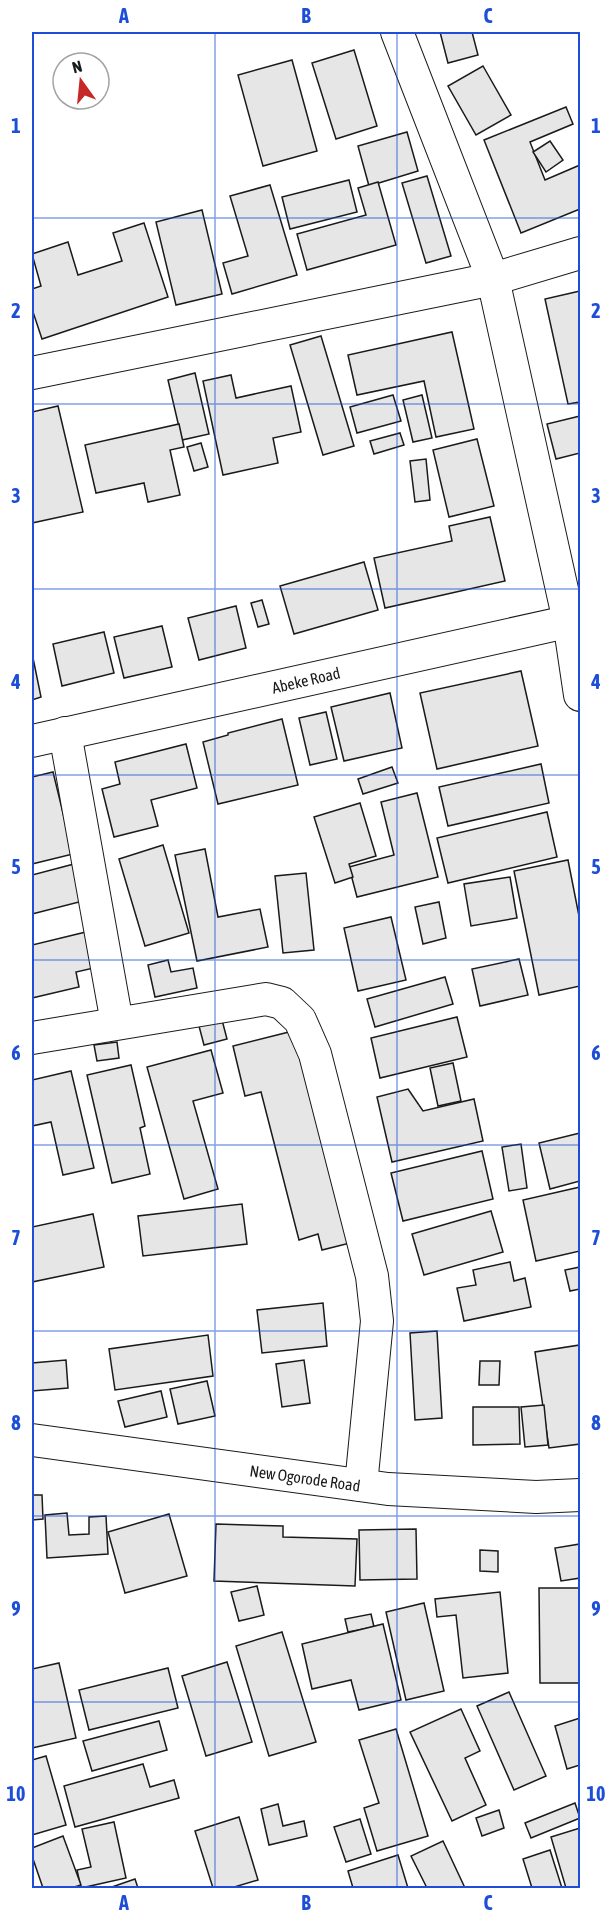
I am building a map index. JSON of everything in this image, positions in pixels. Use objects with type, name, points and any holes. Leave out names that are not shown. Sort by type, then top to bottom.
[{"type":"street","points":[[397,32],[493,279],[575,620],[580,696]]},
{"type":"street","points":[[32,373],[493,279],[580,253]]},
{"type":"street","name":"Abeke Road","points":[[32,741],[575,620]]},
{"type":"street","points":[[65,733],[117,1023]]},
{"type":"street","points":[[32,1038],[266,999],[282,1003],[300,1020],[315,1054],[372,1276],[377,1321],[361,1485]]},
{"type":"street","name":"New Ogorode Road","points":[[32,1440],[388,1489],[536,1497],[580,1495]]},
{"type":"building","points":[[440,32],[472,32],[478,55],[448,63]]},
{"type":"building","points":[[354,50],[377,126],[336,139],[312,63]]},
{"type":"building","points":[[292,60],[317,151],[263,166],[238,75]]},
{"type":"building","points":[[483,66],[511,115],[476,135],[448,86]]},
{"type":"building","points":[[566,107],[573,124],[530,142],[545,180],[580,165],[580,209],[521,233],[484,140]]},
{"type":"building","points":[[407,132],[418,171],[369,186],[358,146]]},
{"type":"building","points":[[550,141],[563,160],[546,172],[533,152]]},
{"type":"building","points":[[427,176],[451,256],[426,263],[402,183]]},
{"type":"building","points":[[349,180],[357,212],[290,229],[282,197]]},
{"type":"building","points":[[378,182],[396,245],[307,270],[297,234],[366,215],[358,188]]},
{"type":"building","points":[[270,185],[297,275],[232,294],[223,263],[248,256],[230,196]]},
{"type":"building","points":[[202,210],[222,294],[176,305],[156,222]]},
{"type":"building","points":[[144,223],[168,297],[42,339],[32,309],[32,289],[41,286],[32,254],[68,242],[78,275],[122,261],[113,233]]},
{"type":"building","points":[[580,291],[580,402],[568,404],[545,299]]},
{"type":"building","points":[[452,332],[474,429],[436,437],[424,381],[357,395],[348,355]]},
{"type":"building","points":[[321,336],[354,446],[323,455],[290,345]]},
{"type":"building","points":[[195,373],[209,434],[182,440],[168,380]]},
{"type":"building","points":[[231,375],[236,398],[291,386],[301,432],[273,438],[278,463],[223,475],[203,381]]},
{"type":"building","points":[[393,395],[401,421],[357,433],[350,407]]},
{"type":"building","points":[[422,395],[432,438],[413,442],[403,400]]},
{"type":"building","points":[[58,406],[83,512],[32,523],[32,412]]},
{"type":"building","points":[[580,416],[580,453],[556,459],[547,424]]},
{"type":"building","points":[[179,424],[184,447],[170,450],[180,495],[148,502],[144,483],[96,493],[85,445]]},
{"type":"building","points":[[400,433],[404,445],[374,454],[370,441]]},
{"type":"building","points":[[477,439],[494,506],[449,517],[433,450]]},
{"type":"building","points":[[201,443],[208,467],[194,471],[187,447]]},
{"type":"building","points":[[426,459],[430,500],[415,502],[410,461]]},
{"type":"building","points":[[490,517],[505,581],[385,608],[374,558],[452,541],[449,526]]},
{"type":"building","points":[[364,562],[378,610],[294,634],[280,586]]},
{"type":"building","points":[[262,600],[269,624],[258,627],[251,603]]},
{"type":"building","points":[[236,606],[246,648],[199,660],[188,618]]},
{"type":"building","points":[[162,626],[172,667],[124,678],[114,637]]},
{"type":"building","points":[[104,632],[114,673],[62,686],[53,644]]},
{"type":"building","points":[[32,653],[41,697],[32,700]]},
{"type":"building","points":[[521,671],[538,746],[437,769],[420,693]]},
{"type":"building","points":[[390,693],[402,748],[344,761],[331,707]]},
{"type":"building","points":[[326,712],[337,759],[310,765],[299,718]]},
{"type":"building","points":[[282,719],[298,785],[218,804],[203,742]]},
{"type":"building","points":[[186,744],[197,788],[151,800],[158,826],[114,837],[102,789],[120,784],[115,762]]},
{"type":"building","points":[[541,764],[549,803],[448,826],[439,787]]},
{"type":"building","points":[[392,767],[398,783],[363,794],[358,779]]},
{"type":"building","points":[[53,772],[73,854],[32,864],[32,777]]},
{"type":"building","points":[[417,793],[438,877],[357,897],[349,867],[394,855],[381,802]]},
{"type":"building","points":[[360,803],[376,856],[349,864],[353,877],[335,883],[314,817]]},
{"type":"building","points":[[547,812],[557,857],[448,883],[437,838]]},
{"type":"building","points":[[163,845],[189,933],[145,946],[119,859]]},
{"type":"building","points":[[205,849],[218,917],[260,909],[268,947],[197,961],[175,855]]},
{"type":"building","points":[[568,860],[580,921],[580,986],[539,995],[514,871]]},
{"type":"building","points":[[74,864],[83,901],[32,914],[32,875]]},
{"type":"building","points":[[306,873],[314,950],[283,953],[275,876]]},
{"type":"building","points":[[510,877],[517,918],[471,926],[464,884]]},
{"type":"building","points":[[439,902],[446,938],[423,944],[415,907]]},
{"type":"building","points":[[391,917],[406,980],[358,991],[344,928]]},
{"type":"building","points":[[90,931],[98,967],[76,972],[79,987],[32,998],[32,945]]},
{"type":"building","points":[[519,959],[528,995],[480,1006],[472,969]]},
{"type":"building","points":[[168,960],[171,972],[193,968],[197,988],[155,997],[148,965]]},
{"type":"building","points":[[445,977],[453,1004],[375,1027],[367,999]]},
{"type":"building","points":[[457,1017],[467,1057],[380,1078],[371,1038]]},
{"type":"building","points":[[222,1020],[227,1039],[204,1045],[199,1026]]},
{"type":"building","points":[[293,1031],[341,1218],[347,1216],[354,1242],[322,1250],[318,1234],[299,1240],[261,1092],[245,1096],[233,1046]]},
{"type":"building","points":[[117,1042],[119,1058],[97,1061],[94,1045]]},
{"type":"building","points":[[211,1050],[223,1093],[193,1101],[218,1189],[184,1199],[147,1067]]},
{"type":"building","points":[[453,1063],[461,1101],[438,1106],[430,1068]]},
{"type":"building","points":[[131,1065],[145,1126],[140,1128],[150,1174],[112,1183],[87,1075]]},
{"type":"building","points":[[71,1071],[94,1168],[63,1175],[51,1122],[32,1126],[32,1080]]},
{"type":"building","points":[[408,1089],[423,1111],[474,1099],[483,1141],[392,1162],[377,1097]]},
{"type":"building","points":[[580,1133],[580,1181],[550,1189],[539,1143]]},
{"type":"building","points":[[521,1144],[527,1188],[509,1191],[502,1147]]},
{"type":"building","points":[[482,1151],[493,1199],[403,1221],[391,1173]]},
{"type":"building","points":[[580,1187],[580,1251],[536,1261],[523,1200]]},
{"type":"building","points":[[242,1204],[247,1244],[143,1256],[138,1216]]},
{"type":"building","points":[[491,1211],[503,1252],[424,1275],[412,1234]]},
{"type":"building","points":[[93,1214],[104,1267],[32,1282],[32,1227]]},
{"type":"building","points":[[510,1262],[514,1281],[525,1278],[531,1307],[464,1321],[457,1288],[476,1285],[473,1270]]},
{"type":"building","points":[[580,1267],[580,1289],[570,1291],[565,1270]]},
{"type":"building","points":[[323,1303],[327,1346],[262,1353],[257,1310]]},
{"type":"building","points":[[437,1331],[442,1418],[415,1420],[410,1333]]},
{"type":"building","points":[[208,1335],[213,1376],[115,1390],[109,1349]]},
{"type":"building","points":[[580,1345],[580,1444],[549,1448],[535,1352]]},
{"type":"building","points":[[66,1360],[68,1388],[32,1391],[32,1363]]},
{"type":"building","points":[[304,1360],[310,1403],[282,1407],[276,1364]]},
{"type":"building","points":[[480,1361],[500,1361],[499,1385],[479,1385]]},
{"type":"building","points":[[207,1381],[215,1416],[178,1424],[170,1389]]},
{"type":"building","points":[[161,1391],[167,1417],[125,1427],[118,1401]]},
{"type":"building","points":[[544,1405],[548,1445],[525,1447],[521,1407]]},
{"type":"building","points":[[473,1407],[519,1407],[520,1444],[473,1445]]},
{"type":"building","points":[[32,1495],[42,1495],[43,1519],[32,1520]]},
{"type":"building","points":[[67,1513],[69,1535],[89,1534],[89,1517],[106,1516],[108,1554],[47,1558],[45,1515]]},
{"type":"building","points":[[169,1514],[187,1576],[125,1593],[108,1532]]},
{"type":"building","points":[[216,1524],[283,1526],[283,1537],[357,1539],[355,1586],[214,1581]]},
{"type":"building","points":[[416,1529],[417,1579],[360,1580],[359,1530]]},
{"type":"building","points":[[580,1544],[580,1578],[561,1581],[555,1548]]},
{"type":"building","points":[[480,1550],[498,1551],[498,1572],[480,1571]]},
{"type":"building","points":[[257,1586],[264,1615],[239,1621],[231,1592]]},
{"type":"building","points":[[539,1588],[580,1588],[580,1683],[540,1683]]},
{"type":"building","points":[[500,1592],[508,1673],[463,1678],[456,1615],[437,1617],[435,1599]]},
{"type":"building","points":[[424,1603],[444,1691],[406,1700],[386,1612]]},
{"type":"building","points":[[371,1614],[374,1627],[348,1632],[345,1619]]},
{"type":"building","points":[[383,1624],[401,1700],[359,1710],[351,1680],[312,1689],[302,1644]]},
{"type":"building","points":[[282,1632],[316,1742],[269,1756],[236,1646]]},
{"type":"building","points":[[227,1662],[252,1742],[206,1756],[182,1676]]},
{"type":"building","points":[[59,1663],[76,1738],[32,1748],[32,1669]]},
{"type":"building","points":[[168,1668],[178,1708],[89,1730],[79,1690]]},
{"type":"building","points":[[509,1692],[546,1776],[514,1790],[477,1706]]},
{"type":"building","points":[[461,1709],[480,1751],[465,1758],[486,1805],[452,1821],[410,1732]]},
{"type":"building","points":[[580,1718],[580,1765],[567,1769],[555,1726]]},
{"type":"building","points":[[159,1721],[167,1750],[92,1771],[83,1741]]},
{"type":"building","points":[[396,1729],[428,1836],[377,1851],[364,1808],[379,1803],[359,1740]]},
{"type":"building","points":[[46,1756],[66,1825],[32,1835],[32,1760]]},
{"type":"building","points":[[143,1764],[150,1787],[174,1780],[179,1798],[75,1827],[64,1786]]},
{"type":"building","points":[[575,1803],[580,1818],[531,1838],[525,1823]]},
{"type":"building","points":[[278,1804],[283,1826],[304,1821],[307,1836],[269,1845],[261,1809]]},
{"type":"building","points":[[499,1810],[504,1828],[482,1836],[476,1818]]},
{"type":"building","points":[[239,1817],[258,1880],[231,1888],[213,1888],[195,1831]]},
{"type":"building","points":[[360,1819],[371,1854],[346,1862],[334,1827]]},
{"type":"building","points":[[114,1822],[126,1878],[81,1888],[77,1870],[91,1867],[82,1829]]},
{"type":"building","points":[[580,1828],[580,1888],[566,1888],[551,1837]]},
{"type":"building","points":[[63,1836],[81,1885],[71,1888],[43,1888],[32,1856],[32,1848]]},
{"type":"building","points":[[443,1841],[465,1888],[427,1888],[411,1856]]},
{"type":"building","points":[[550,1850],[562,1888],[532,1888],[523,1859]]},
{"type":"building","points":[[398,1855],[408,1888],[353,1888],[348,1871]]},
{"type":"building","points":[[135,1879],[138,1888],[109,1888]]}]
